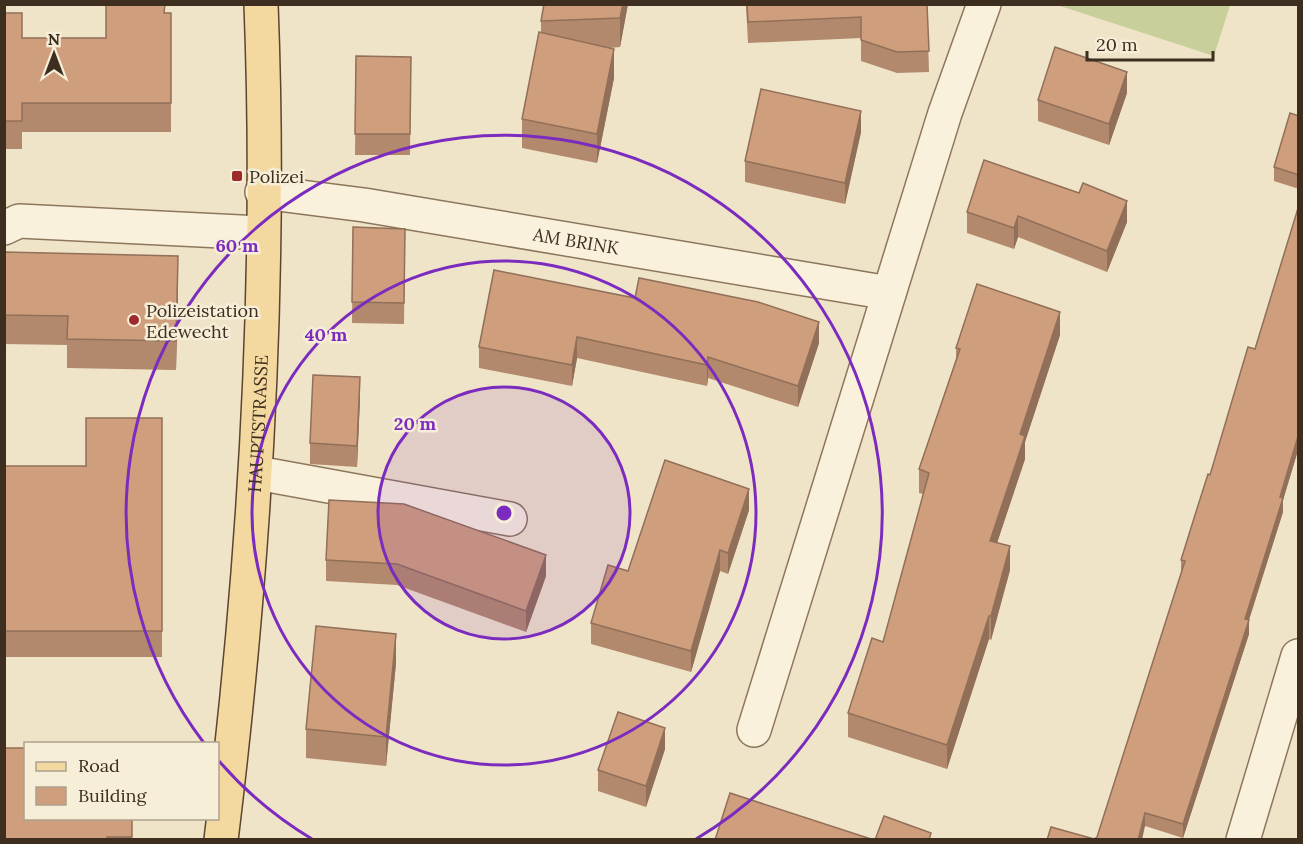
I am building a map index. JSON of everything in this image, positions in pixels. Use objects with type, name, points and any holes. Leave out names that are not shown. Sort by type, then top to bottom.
[{"type":"main road","name":"HAUPTSTRASSE","points":[[221,840],[237,702],[257,473],[262,233],[261,4]]},
{"type":"street","points":[[754,730],[945,113],[984,4]]},
{"type":"street","name":"AM BRINK","points":[[262,192],[364,205],[889,293]]},
{"type":"street","points":[[4,228],[19,221],[262,233]]},
{"type":"street","points":[[257,473],[510,519]]},
{"type":"street","points":[[1243,840],[1299,656]]},
{"type":"green space","points":[[1057,5],[1230,5],[1214,56]]},
{"type":"building","points":[[106,4],[165,4],[164,13],[171,13],[171,103],[22,103],[22,121],[4,121],[4,13],[22,13],[22,38],[106,38]]},
{"type":"building","points":[[544,4],[623,4],[620,18],[541,21]]},
{"type":"building","points":[[747,4],[927,4],[929,51],[897,52],[861,40],[861,17],[748,22]]},
{"type":"building","points":[[539,32],[614,49],[597,134],[522,119]]},
{"type":"building","points":[[1055,47],[1127,72],[1109,124],[1038,100]]},
{"type":"building","points":[[356,56],[411,57],[410,134],[355,134]]},
{"type":"building","points":[[761,89],[861,111],[845,183],[745,161]]},
{"type":"building","points":[[1290,113],[1299,116],[1299,175],[1274,167]]},
{"type":"building","points":[[984,160],[1079,193],[1083,183],[1127,201],[1107,251],[1018,216],[1014,228],[967,212]]},
{"type":"building","points":[[1299,205],[1299,433],[1280,497],[1283,498],[1245,619],[1249,620],[1183,824],[1145,813],[1138,840],[1047,840],[1051,827],[1094,839],[1097,837],[1185,561],[1181,560],[1208,474],[1210,475],[1248,347],[1255,349]]},
{"type":"building","points":[[353,227],[405,229],[404,303],[352,302]]},
{"type":"building","points":[[4,252],[178,256],[176,341],[67,339],[68,316],[4,315]]},
{"type":"building","points":[[494,270],[635,298],[639,278],[758,302],[819,322],[798,386],[708,357],[707,365],[577,337],[572,365],[479,347]]},
{"type":"building","points":[[977,284],[1060,312],[1020,434],[1025,436],[990,541],[1010,546],[991,616],[989,616],[947,745],[848,713],[872,638],[883,642],[929,473],[919,469],[960,349],[956,348]]},
{"type":"building","points":[[313,375],[360,377],[357,446],[310,443]]},
{"type":"building","points":[[86,418],[162,418],[162,631],[5,631],[4,466],[86,466]]},
{"type":"building","points":[[665,460],[749,489],[728,553],[720,550],[691,651],[591,623],[608,565],[628,571]]},
{"type":"building","points":[[329,500],[404,504],[546,555],[526,611],[397,564],[326,560]]},
{"type":"building","points":[[316,626],[396,634],[386,737],[306,729]]},
{"type":"building","points":[[618,712],[665,728],[646,786],[598,770]]},
{"type":"building","points":[[4,748],[24,748],[24,820],[132,820],[132,837],[107,837],[107,840],[4,840]]},
{"type":"building","points":[[730,793],[874,840],[715,840]]},
{"type":"building","points":[[884,816],[931,833],[929,840],[875,840]]},
{"type":"place","name":"Polizei","points":[[237,176]]},
{"type":"place","name":"Polizeistation Edewecht","points":[[134,320]]}]
